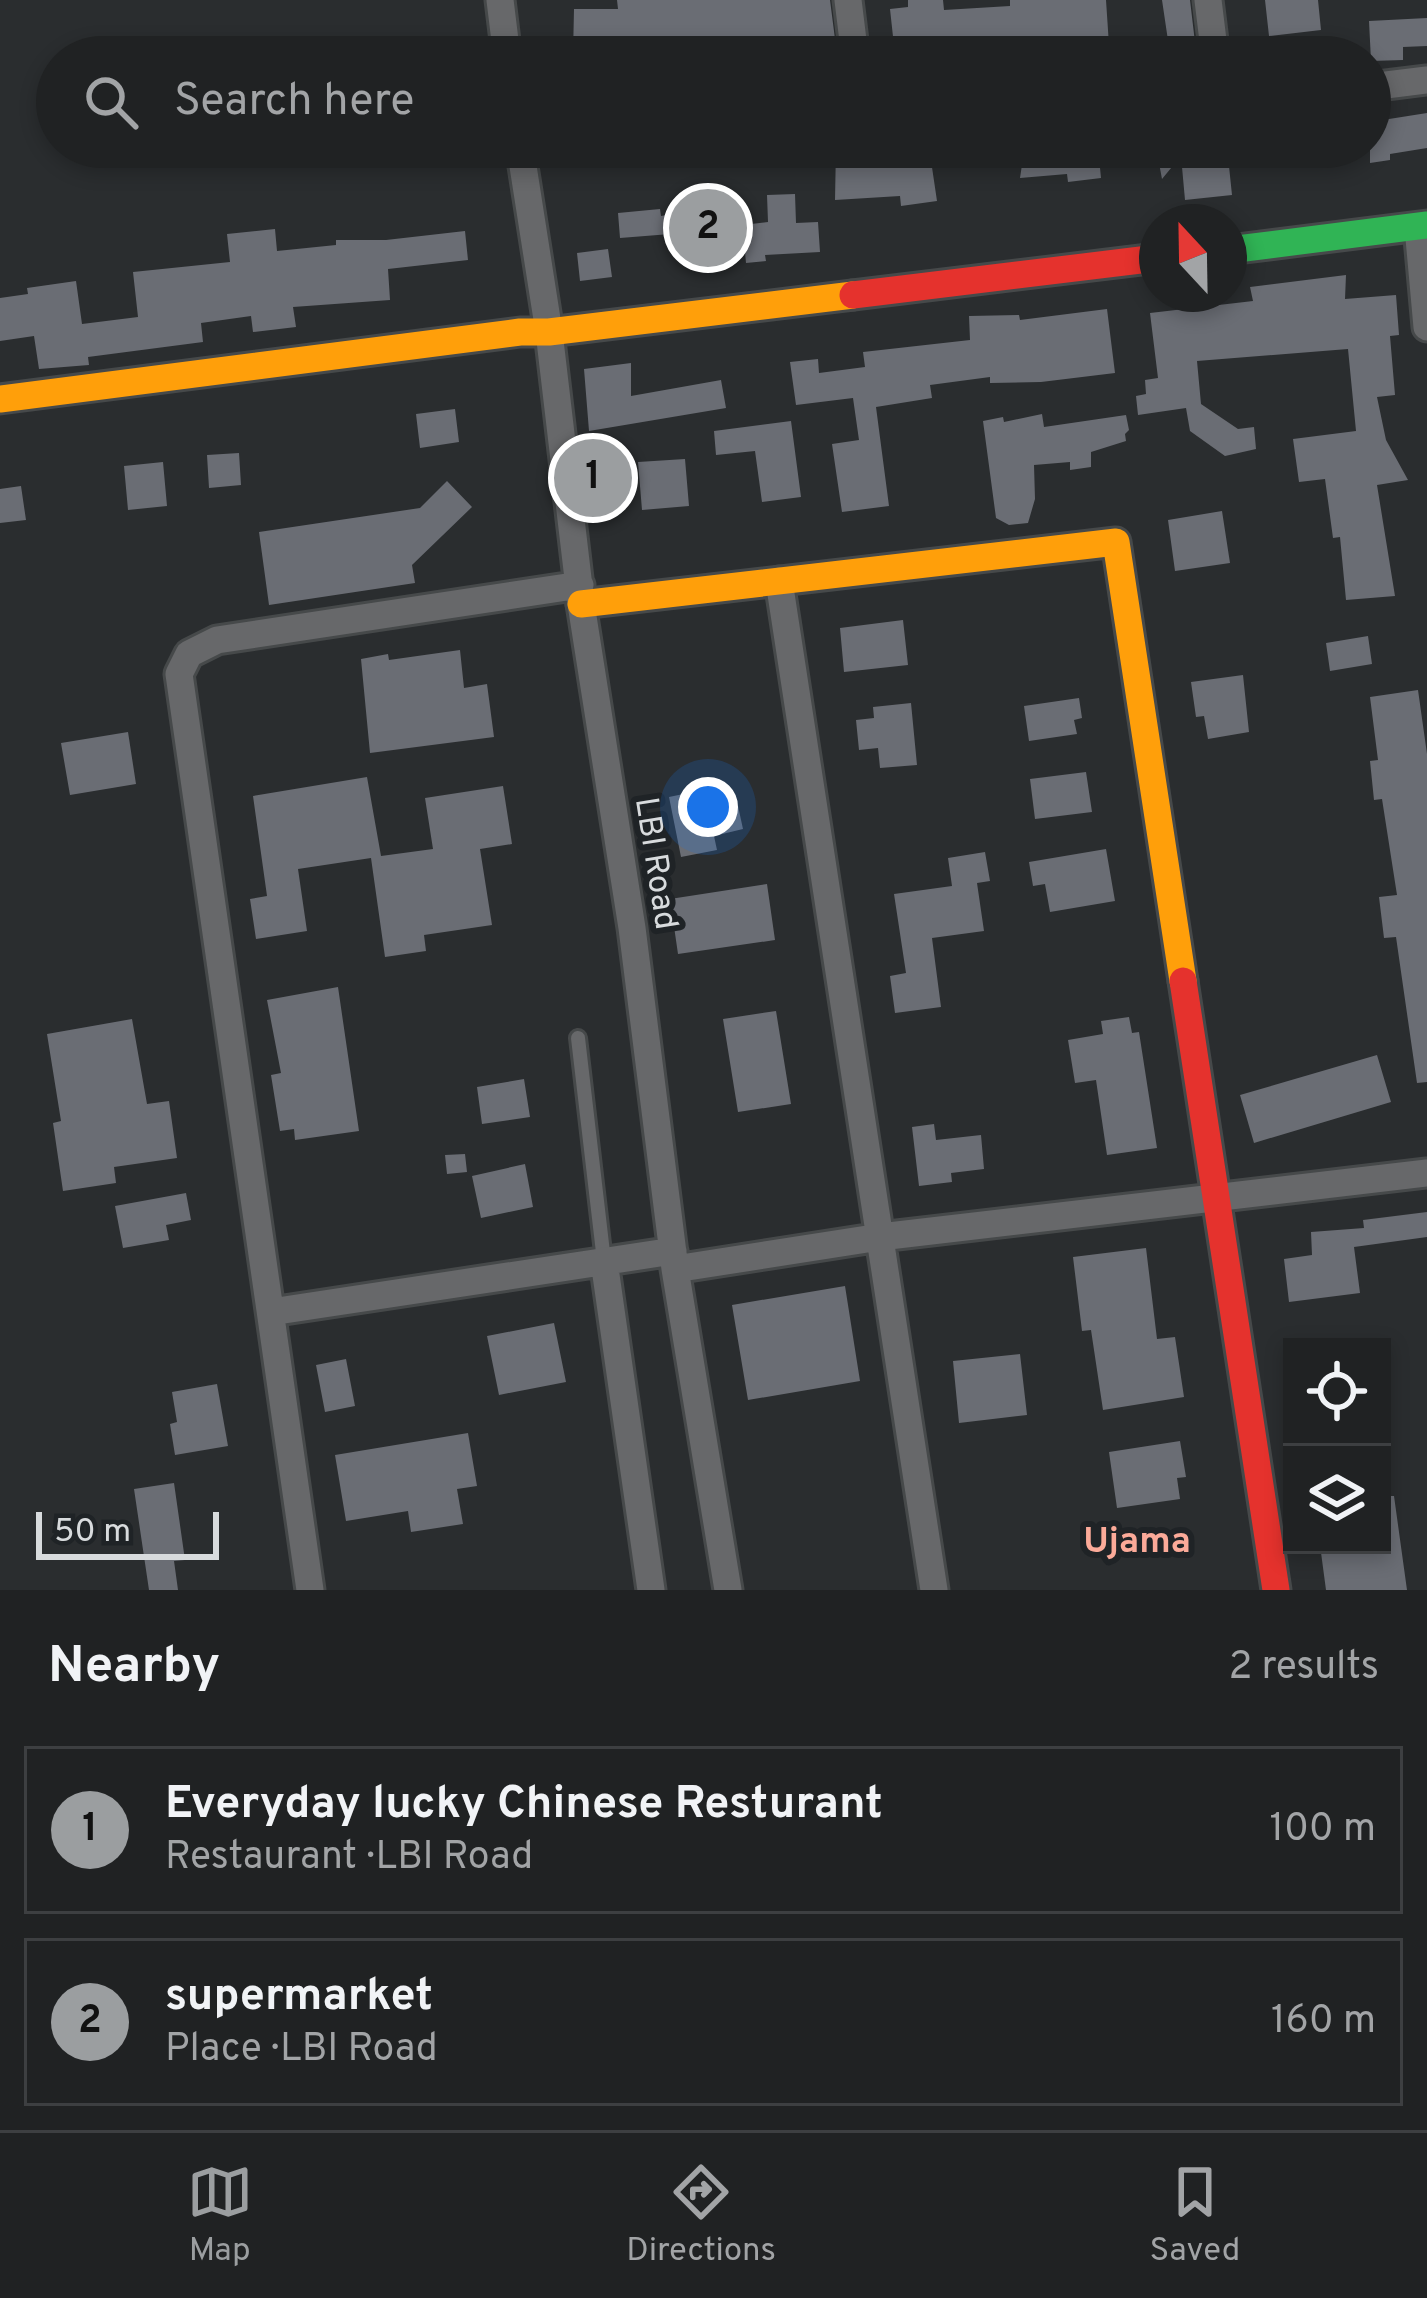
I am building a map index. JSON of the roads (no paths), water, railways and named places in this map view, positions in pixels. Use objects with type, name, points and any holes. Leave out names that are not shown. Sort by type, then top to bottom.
[{"type":"street","points":[[500,0],[504,36]]},
{"type":"street","points":[[848,0],[852,36]]},
{"type":"street","points":[[1208,0],[1212,36]]},
{"type":"street","points":[[1391,84],[1427,80]]},
{"type":"street","name":"LBI Road","points":[[523,168],[549,332],[580,594],[632,928],[674,1260],[728,1590]]},
{"type":"street","points":[[1247,248],[1422,226],[1427,327]]},
{"type":"street","points":[[0,399],[520,332],[1139,260]]},
{"type":"street","points":[[310,1590],[179,674],[189,655],[217,640],[580,594],[779,581],[1117,542],[1276,1590]]},
{"type":"street","points":[[779,581],[934,1590]]},
{"type":"street","points":[[271,1312],[604,1261],[674,1260],[1427,1173]]},
{"type":"street","points":[[604,1261],[651,1590]]},
{"type":"lane","points":[[578,1039],[604,1261]]},
{"type":"place","name":"supermarket","points":[[708,228]]},
{"type":"place","name":"Everyday lucky Chinese Resturant","points":[[593,478]]},
{"type":"district","name":"Ujama","points":[[1137,1539]]}]
